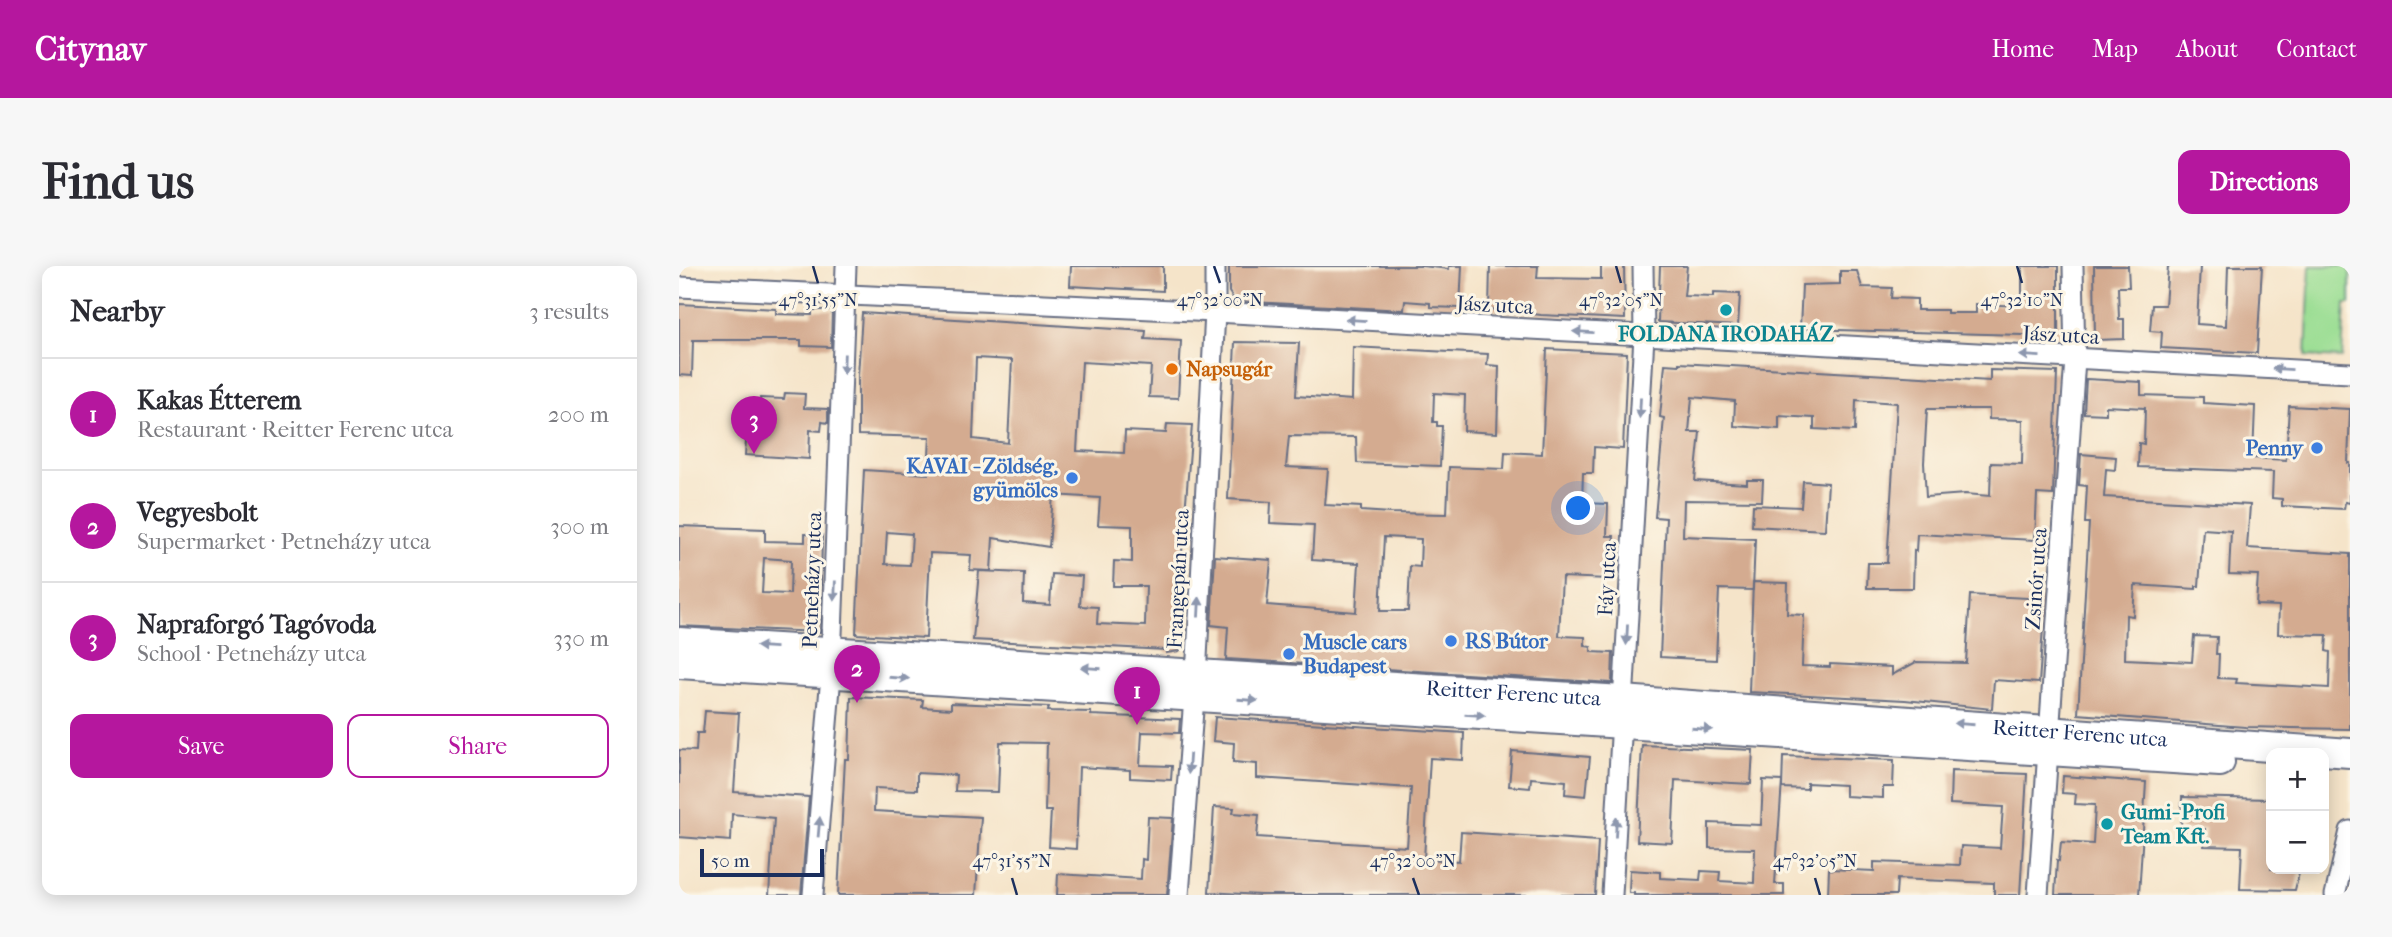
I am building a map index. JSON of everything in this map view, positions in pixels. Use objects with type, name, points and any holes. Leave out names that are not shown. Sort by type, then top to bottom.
[{"type":"street","name":"Petneházy utca","points":[[813,895],[832,662],[846,266]]},
{"type":"street","name":"Frangepán utca","points":[[1179,895],[1195,686],[1215,312],[1215,266]]},
{"type":"street","name":"Fáy utca","points":[[1612,895],[1644,336],[1643,266]]},
{"type":"street","name":"Zsinór utca","points":[[2038,895],[2075,359],[2073,266]]},
{"type":"street","name":"Jász utca","points":[[679,287],[1215,312],[2350,373]]},
{"type":"street","name":"Reitter Ferenc utca","points":[[679,642],[832,662],[2048,741],[2350,753]]},
{"type":"street","name":"Reitter Ferenc utca","points":[[679,664],[832,662]]},
{"type":"street","name":"Reitter Ferenc utca","points":[[2048,741],[2266,764]]},
{"type":"street","points":[[2329,768],[2350,769]]},
{"type":"street","points":[[2335,895],[2350,831]]},
{"type":"green space","points":[[2310,266],[2350,266],[2350,304],[2345,304],[2342,358],[2306,356]]},
{"type":"building","points":[[1071,266],[1163,266],[1163,291],[1070,286]]},
{"type":"building","points":[[1229,266],[1421,266],[1449,269],[1449,266],[1462,266],[1460,308],[1430,307],[1430,303],[1405,301],[1404,310],[1235,301],[1229,292]]},
{"type":"building","points":[[1490,266],[1538,266],[1537,278],[1601,279],[1601,266],[1624,266],[1625,319],[1541,315],[1489,309]]},
{"type":"building","points":[[1660,266],[1687,266],[1684,296],[1740,294],[1738,326],[1658,322]]},
{"type":"building","points":[[2022,266],[2058,266],[2058,336],[1800,329],[1802,285],[1840,284],[1840,271],[1857,271],[1862,287],[1892,288],[1891,298],[1917,299],[1917,310],[1976,313],[1976,304],[2022,306]]},
{"type":"building","points":[[2094,266],[2128,266],[2129,287],[2118,287],[2119,319],[2124,319],[2124,339],[2095,340]]},
{"type":"building","points":[[2168,266],[2200,266],[2197,324],[2226,326],[2228,266],[2262,266],[2257,353],[2161,348],[2162,332],[2150,331],[2152,305],[2165,305]]},
{"type":"building","points":[[679,304],[776,309],[776,314],[812,315],[812,310],[832,310],[831,347],[801,346],[801,340],[693,340],[692,376],[679,375]]},
{"type":"building","points":[[862,313],[1146,331],[1145,339],[1181,341],[1178,398],[1149,397],[1151,366],[1082,362],[1077,451],[1124,453],[1125,431],[1166,433],[1167,424],[1192,425],[1179,590],[1184,590],[1183,647],[1179,651],[1166,653],[1166,650],[973,640],[979,571],[1024,573],[1023,603],[1050,605],[1052,574],[1082,576],[1080,606],[1098,607],[1097,624],[1145,626],[1146,586],[1113,586],[1114,561],[1132,562],[1132,526],[1098,525],[1100,498],[1053,495],[1049,547],[993,538],[991,571],[970,570],[971,555],[930,553],[926,638],[856,634],[864,470],[928,474],[930,437],[858,435]],"holes":[[[976,358],[1012,360],[1008,443],[973,439]],[[887,532],[912,534],[910,565],[885,564]]]},
{"type":"building","points":[[1235,342],[1299,343],[1296,396],[1352,400],[1353,347],[1488,354],[1487,365],[1499,366],[1497,433],[1464,431],[1465,395],[1434,393],[1433,422],[1442,426],[1440,466],[1357,463],[1356,437],[1289,436],[1286,467],[1328,469],[1325,505],[1361,507],[1361,511],[1391,513],[1447,514],[1449,467],[1504,469],[1505,452],[1542,454],[1547,349],[1627,353],[1623,449],[1594,447],[1593,473],[1583,473],[1582,503],[1608,504],[1607,536],[1614,536],[1608,579],[1562,577],[1559,636],[1585,637],[1585,646],[1591,647],[1591,652],[1613,653],[1612,683],[1226,659],[1228,627],[1211,625],[1215,556],[1271,560],[1267,605],[1356,612],[1359,563],[1312,560],[1314,525],[1270,523],[1271,502],[1228,499]],"holes":[[[1384,537],[1421,539],[1420,567],[1410,566],[1408,611],[1380,611]]]},
{"type":"building","points":[[1665,364],[1990,381],[1990,370],[2057,372],[2053,495],[2037,494],[2035,540],[1917,534],[1913,588],[1867,588],[1868,563],[1887,563],[1897,403],[1856,400],[1855,431],[1814,429],[1814,418],[1779,416],[1779,429],[1734,426],[1735,401],[1692,397],[1689,432],[1700,432],[1695,481],[1747,484],[1747,480],[1763,480],[1762,501],[1684,500],[1683,536],[1755,539],[1753,590],[1719,589],[1716,660],[1660,657],[1666,518],[1655,517],[1664,418],[1660,417]],"holes":[[[1927,409],[1989,409],[1989,419],[2023,420],[2022,464],[1991,463],[1990,496],[1965,494],[1926,497],[1924,463]]]},
{"type":"building","points":[[2086,379],[2141,382],[2141,395],[2203,397],[2203,403],[2255,406],[2253,458],[2286,460],[2289,406],[2350,409],[2350,503],[2345,502],[2344,509],[2282,506],[2282,499],[2272,498],[2273,472],[2138,467],[2139,443],[2144,444],[2145,408],[2106,406],[2106,414],[2084,413]]},
{"type":"building","points":[[785,393],[805,394],[804,408],[828,409],[828,423],[822,422],[821,431],[810,430],[809,459],[745,455],[747,427],[756,428],[760,398],[784,399]]},
{"type":"building","points":[[2081,454],[2116,457],[2115,470],[2106,469],[2104,497],[2250,505],[2247,548],[2350,554],[2350,729],[2245,727],[2078,714],[2089,523],[2085,523],[2087,486],[2079,485]],"holes":[[[2203,529],[2231,531],[2229,574],[2258,575],[2256,605],[2279,606],[2278,634],[2327,635],[2326,651],[2330,652],[2329,688],[2236,683],[2237,679],[2218,678],[2217,637],[2194,636],[2192,662],[2125,659],[2126,615],[2133,616],[2135,585],[2196,589],[2196,586],[2199,586]]]},
{"type":"building","points":[[1803,481],[1828,483],[1825,530],[1752,526],[1753,505],[1801,507]]},
{"type":"building","points":[[679,526],[765,529],[765,541],[805,542],[805,534],[822,535],[820,632],[679,626]],"holes":[[[764,558],[791,560],[790,594],[762,593]]]},
{"type":"building","points":[[1753,582],[1788,583],[1787,614],[1804,615],[1802,666],[1830,667],[1830,664],[1892,667],[1892,675],[1916,662],[1966,663],[1970,595],[2045,599],[2039,683],[1994,680],[1992,709],[1905,700],[1749,692]]},
{"type":"building","points":[[851,697],[923,700],[922,707],[951,709],[951,703],[1049,707],[1048,711],[1091,712],[1091,715],[1180,719],[1179,733],[1142,732],[1140,765],[1172,766],[1171,780],[1130,778],[1130,770],[1079,767],[1076,849],[1049,847],[1051,811],[1045,811],[1047,743],[1000,742],[998,792],[955,791],[956,775],[917,773],[917,790],[875,788],[874,811],[981,817],[976,895],[838,895]]},
{"type":"building","points":[[705,711],[739,713],[734,792],[809,797],[801,895],[769,895],[774,818],[732,814],[731,841],[679,837],[679,750],[696,751],[697,733],[703,733]]},
{"type":"building","points":[[1215,717],[1464,733],[1463,760],[1430,758],[1424,859],[1459,861],[1461,832],[1598,841],[1595,895],[1260,895],[1209,892],[1214,807],[1234,808],[1233,813],[1259,815],[1257,837],[1407,847],[1411,788],[1257,778],[1257,764],[1233,762],[1234,743],[1213,741]]},
{"type":"building","points":[[1642,745],[1753,750],[1751,784],[1675,780],[1672,843],[1637,841]]},
{"type":"building","points":[[1512,751],[1590,757],[1586,796],[1565,794],[1566,781],[1531,778],[1530,788],[1509,786]]},
{"type":"building","points":[[1783,756],[1894,760],[1893,787],[1883,787],[1883,798],[1845,796],[1845,785],[1807,783],[1807,789],[1782,788]]},
{"type":"building","points":[[1951,771],[2027,774],[2020,895],[1994,895],[1994,883],[1897,879],[1896,895],[1828,895],[1829,869],[1874,871],[1874,862],[1960,865],[1961,846],[2000,848],[2003,807],[1950,804]]},
{"type":"building","points":[[2063,776],[2146,782],[2139,895],[2055,895],[2061,842],[2093,844],[2095,805],[2075,804],[2076,794],[2062,793]]},
{"type":"building","points":[[1763,780],[1782,781],[1775,884],[1784,884],[1784,895],[1629,893],[1630,870],[1660,872],[1660,878],[1700,880],[1701,871],[1720,872],[1719,881],[1754,883],[1755,849],[1709,848],[1709,823],[1761,825]]},
{"type":"building","points":[[2182,797],[2266,799],[2266,874],[2299,874],[2295,890],[2240,889],[2242,847],[2204,846],[2205,829],[2181,830]]},
{"type":"building","points":[[1148,817],[1173,818],[1167,895],[1057,895],[1058,874],[1141,879],[1142,859],[1146,860]]},
{"type":"place","name":"FOLDANA IRODAHÁZ","points":[[1726,310]]},
{"type":"place","name":"Napsugár","points":[[1172,369]]},
{"type":"place","name":"Penny","points":[[2317,448]]},
{"type":"place","name":"Napraforgó Tagóvoda","points":[[754,454]]},
{"type":"place","name":"KAVAI - Zöldség, gyümölcs","points":[[1072,478]]},
{"type":"place","name":"RS Bútor","points":[[1451,641]]},
{"type":"place","name":"Muscle cars Budapest","points":[[1289,654]]},
{"type":"place","name":"Vegyesbolt","points":[[857,703]]},
{"type":"place","name":"Kakas Étterem","points":[[1137,725]]},
{"type":"place","name":"Gumi- Profi Team Kft.","points":[[2107,824]]}]
